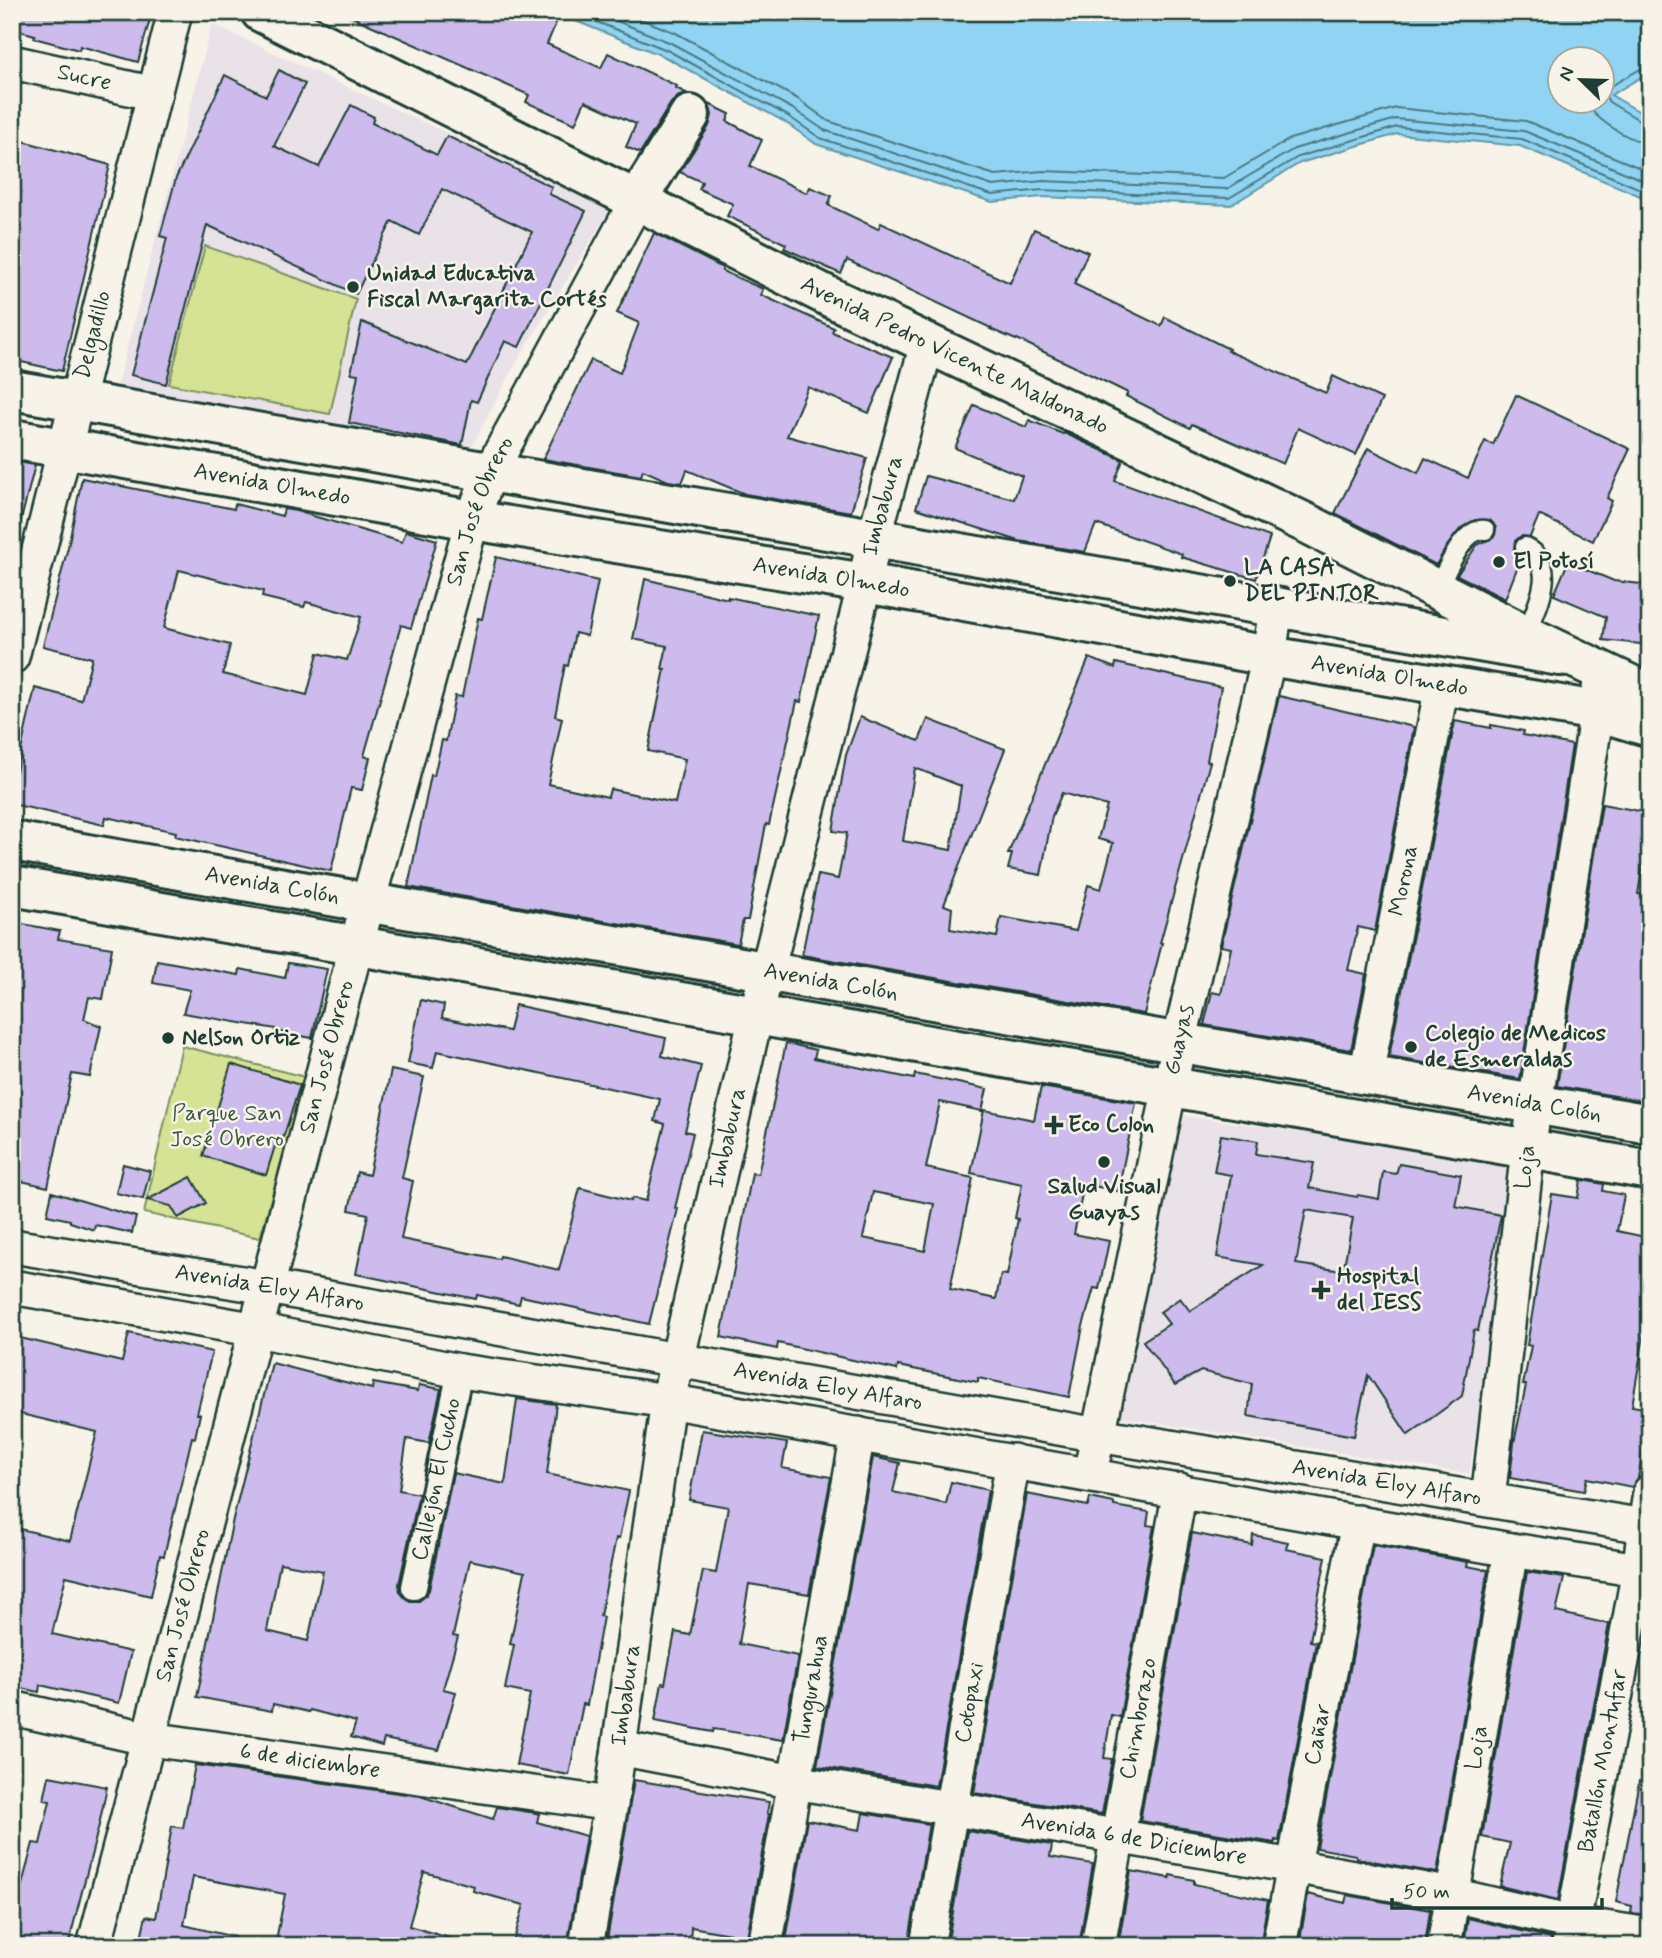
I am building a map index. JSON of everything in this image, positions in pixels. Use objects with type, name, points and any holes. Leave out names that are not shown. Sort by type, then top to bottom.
[{"type":"street","name":"Delgadillo","points":[[12,657],[176,12]]},
{"type":"street","name":"Avenida Pedro Vicente Maldonado","points":[[261,12],[927,344],[1308,524],[1526,635],[1650,694]]},
{"type":"street","name":"Sucre","points":[[12,62],[155,94]]},
{"type":"street","points":[[637,200],[690,116]]},
{"type":"street","name":"San José Obrero","points":[[94,1946],[368,902],[472,520],[490,472],[637,200]]},
{"type":"street","name":"Imbabura","points":[[586,1946],[611,1804],[668,1401],[756,1015],[874,538],[927,344]]},
{"type":"street","name":"Avenida Olmedo","points":[[12,390],[1276,607],[1590,664]]},
{"type":"street","name":"Avenida Olmedo","points":[[12,439],[472,520],[865,583],[1269,656],[1597,711],[1650,727]]},
{"type":"street","name":"Guayas","points":[[1090,1475],[1179,1043],[1269,656],[1276,607]]},
{"type":"street","name":"Loja","points":[[1488,1499],[1528,1149],[1597,711],[1590,664]]},
{"type":"street","name":"Morona","points":[[1366,1075],[1442,686]]},
{"type":"street","name":"Avenida Colón","points":[[12,841],[1650,1124]]},
{"type":"street","name":"Avenida Colón","points":[[12,886],[1650,1170]]},
{"type":"street","name":"Avenida Eloy Alfaro","points":[[12,1247],[267,1287],[1098,1435],[1644,1525]]},
{"type":"street","name":"Avenida Eloy Alfaro","points":[[12,1287],[257,1330],[460,1371],[668,1401],[1511,1550],[1639,1570]]},
{"type":"street","name":"Callejón El Cucho","points":[[414,1587],[460,1371]]},
{"type":"street","name":"Tungurahua","points":[[765,1946],[858,1434]]},
{"type":"street","name":"Cotopaxi","points":[[927,1946],[1013,1461]]},
{"type":"street","name":"Chimborazo","points":[[1098,1946],[1180,1490]]},
{"type":"street","name":"Batallón Montufar","points":[[1570,1934],[1639,1570],[1650,1492]]},
{"type":"street","name":"Cañar","points":[[1279,1946],[1358,1522]]},
{"type":"street","name":"Loja","points":[[1444,1946],[1511,1550]]},
{"type":"street","name":"6 de diciembre","points":[[12,1707],[150,1739],[611,1804]]},
{"type":"street","name":"Avenida 6 de Diciembre","points":[[619,1748],[794,1782],[1453,1895],[1570,1934],[1650,1935]]},
{"type":"lane","points":[[1437,589],[1459,548],[1470,534],[1485,530]]},
{"type":"lane","points":[[1525,548],[1533,551],[1545,569],[1544,584],[1526,635]]},
{"type":"shaded area","name":"Unidad Educativa Fiscal Margarita Cortés","points":[[212,24],[610,209],[515,365],[467,455],[116,389]]},
{"type":"shaded area","name":"Hospital del IESS","points":[[1180,1115],[1520,1163],[1469,1474],[1114,1416]]},
{"type":"green space","points":[[205,246],[356,299],[330,414],[169,384]]},
{"type":"green space","name":"Parque San José Obrero","points":[[182,1046],[305,1077],[260,1238],[144,1213]]},
{"type":"water","points":[[553,12],[1650,12],[1650,72],[1616,92],[1616,46],[1546,46],[1546,116],[1616,116],[1616,98],[1650,118],[1650,200],[1520,146],[1397,134],[1300,163],[1231,205],[1042,197],[992,202],[816,144],[785,122],[663,56]]},
{"type":"building","points":[[12,12],[152,12],[138,62],[80,46],[79,50],[34,38],[35,35],[12,29]]},
{"type":"building","points":[[341,12],[530,12],[556,23],[547,44],[601,68],[608,53],[677,86],[676,88],[688,94],[679,96],[671,103],[640,153],[626,147],[636,124],[585,101],[575,124],[526,102],[529,95]]},
{"type":"building","points":[[279,70],[305,84],[274,146],[319,167],[351,105],[374,117],[372,123],[437,155],[447,136],[552,187],[549,194],[586,211],[519,347],[505,341],[477,402],[471,400],[462,445],[349,423],[358,374],[351,373],[362,322],[467,365],[532,232],[442,189],[419,235],[392,221],[356,294],[207,225],[166,384],[131,375],[167,238],[160,236],[176,178],[225,75],[266,96]]},
{"type":"building","points":[[709,104],[730,114],[727,121],[762,140],[750,166],[807,193],[810,187],[832,196],[828,205],[878,229],[881,223],[1010,283],[1034,229],[1088,252],[1074,284],[1161,326],[1165,317],[1229,349],[1228,351],[1326,393],[1333,376],[1382,399],[1356,455],[1298,428],[1283,464],[1192,424],[1190,428],[1071,365],[847,260],[841,274],[784,248],[786,244],[727,216],[733,204],[699,189],[702,182],[680,172],[709,126],[712,115]]},
{"type":"building","points":[[12,138],[110,165],[62,371],[12,360]]},
{"type":"building","points":[[654,233],[723,268],[722,271],[763,289],[761,295],[834,328],[832,332],[893,357],[869,413],[808,387],[787,436],[867,458],[851,512],[745,494],[687,470],[682,483],[668,481],[643,470],[641,476],[543,459],[591,360],[620,373],[639,323],[617,313]]},
{"type":"building","points":[[1516,395],[1630,449],[1607,498],[1612,501],[1593,541],[1539,515],[1530,537],[1521,536],[1515,541],[1514,551],[1521,558],[1505,599],[1457,575],[1477,545],[1495,535],[1496,528],[1490,520],[1475,520],[1461,528],[1436,565],[1335,513],[1368,448],[1418,473],[1425,458],[1468,478],[1485,441],[1493,445]]},
{"type":"building","points":[[974,405],[1026,427],[1029,420],[1123,460],[1115,481],[1270,537],[1256,579],[1181,557],[1182,554],[1096,524],[1085,552],[1019,541],[916,508],[926,476],[1014,499],[1022,476],[955,448]]},
{"type":"building","points":[[12,461],[35,465],[20,524],[12,523]]},
{"type":"building","points":[[82,478],[234,509],[235,504],[282,516],[284,509],[296,511],[402,542],[406,531],[437,540],[411,628],[401,625],[364,756],[370,758],[362,790],[351,788],[331,871],[175,836],[176,832],[106,817],[104,825],[12,804],[12,789],[35,688],[81,700],[92,658],[43,646]],"holes":[[[179,570],[263,591],[262,597],[304,607],[306,602],[361,617],[347,660],[318,653],[307,695],[223,674],[230,645],[164,628]]]},
{"type":"building","points":[[496,557],[598,581],[587,636],[575,633],[568,666],[565,665],[555,716],[562,718],[548,784],[608,797],[610,789],[675,803],[685,759],[648,751],[665,669],[662,669],[667,646],[633,639],[645,579],[728,599],[819,616],[801,702],[797,701],[769,825],[766,824],[748,920],[743,920],[738,944],[408,887],[431,775],[434,776],[442,740],[446,741],[455,696],[462,697],[478,618],[482,619]]},
{"type":"building","points":[[1568,562],[1614,581],[1650,585],[1650,645],[1603,640],[1606,617],[1554,595]]},
{"type":"building","points":[[1089,658],[1115,668],[1116,663],[1221,687],[1207,761],[1210,762],[1160,943],[1144,1014],[802,955],[818,875],[838,879],[847,833],[833,831],[846,755],[860,717],[919,741],[928,719],[1005,749],[944,905],[952,908],[950,929],[997,937],[1001,917],[1076,931],[1088,885],[1101,889],[1113,843],[1098,839],[1107,806],[1062,793],[1052,816],[1041,875],[1008,869],[1012,854],[1008,854]],"holes":[[[915,768],[961,786],[951,850],[903,841]]]},
{"type":"building","points":[[1279,696],[1414,727],[1375,931],[1358,927],[1348,970],[1366,974],[1351,1050],[1204,1025],[1212,992],[1221,994],[1231,948],[1221,946]]},
{"type":"building","points":[[1455,721],[1524,731],[1523,735],[1572,745],[1520,1079],[1389,1057]]},
{"type":"building","points":[[1602,804],[1650,813],[1650,849],[1646,848],[1638,894],[1650,896],[1644,950],[1650,951],[1650,1102],[1557,1086]]},
{"type":"building","points":[[12,922],[60,931],[58,939],[112,948],[103,999],[89,997],[84,1019],[101,1026],[90,1077],[72,1074],[48,1187],[12,1179],[12,1023],[17,1002],[12,1001]]},
{"type":"building","points":[[157,960],[239,975],[240,969],[285,978],[288,963],[327,969],[312,1038],[183,1013],[190,990],[153,983]]},
{"type":"building","points":[[421,1000],[444,1005],[442,1018],[509,1031],[515,1005],[666,1038],[662,1056],[701,1066],[685,1131],[693,1133],[675,1208],[678,1209],[649,1324],[521,1296],[519,1304],[477,1295],[476,1299],[356,1274],[368,1214],[349,1210],[357,1172],[369,1175],[391,1070],[424,1077],[402,1178],[413,1181],[401,1239],[499,1259],[500,1256],[559,1270],[580,1188],[631,1201],[632,1198],[646,1201],[665,1124],[655,1121],[660,1099],[437,1051],[433,1068],[408,1063]]},
{"type":"building","points":[[786,1043],[816,1050],[814,1058],[914,1079],[915,1074],[987,1089],[982,1111],[940,1102],[926,1168],[973,1178],[950,1289],[996,1299],[1001,1274],[1007,1275],[1022,1184],[971,1173],[984,1110],[1034,1120],[1041,1087],[1136,1103],[1118,1191],[1084,1184],[1074,1234],[1109,1241],[1099,1289],[1094,1288],[1083,1326],[1069,1397],[978,1378],[978,1382],[898,1366],[897,1370],[778,1343],[777,1349],[721,1337],[752,1173],[758,1174]],"holes":[[[873,1192],[934,1204],[925,1251],[863,1238]]]},
{"type":"building","points":[[231,1064],[300,1085],[280,1148],[275,1146],[266,1175],[203,1156]]},
{"type":"building","points":[[1221,1135],[1258,1141],[1256,1154],[1314,1163],[1309,1188],[1357,1197],[1379,1199],[1383,1172],[1396,1174],[1399,1164],[1461,1175],[1455,1206],[1501,1215],[1478,1331],[1474,1330],[1462,1396],[1408,1435],[1368,1375],[1354,1436],[1248,1416],[1252,1384],[1201,1371],[1175,1385],[1143,1341],[1169,1324],[1160,1312],[1180,1298],[1190,1311],[1263,1265],[1217,1257],[1231,1175],[1214,1172]],"holes":[[[1306,1210],[1353,1218],[1343,1271],[1296,1264]]]},
{"type":"building","points":[[123,1164],[150,1171],[143,1199],[116,1193]]},
{"type":"building","points":[[191,1177],[206,1203],[178,1218],[171,1206],[147,1200]]},
{"type":"building","points":[[1581,1180],[1604,1184],[1603,1191],[1624,1195],[1617,1231],[1650,1238],[1650,1323],[1646,1323],[1632,1406],[1650,1409],[1638,1478],[1632,1487],[1587,1478],[1584,1491],[1510,1478],[1531,1346],[1527,1345],[1552,1194],[1578,1198]]},
{"type":"building","points":[[52,1192],[136,1217],[132,1233],[95,1225],[94,1230],[70,1220],[47,1215]]},
{"type":"building","points":[[129,1333],[212,1352],[197,1414],[200,1414],[195,1438],[192,1437],[164,1556],[160,1555],[151,1596],[66,1576],[52,1634],[131,1652],[119,1703],[40,1685],[39,1692],[12,1686],[12,1527],[70,1541],[97,1432],[12,1412],[12,1336],[122,1362]]},
{"type":"building","points":[[272,1363],[372,1389],[373,1383],[418,1391],[419,1385],[441,1389],[429,1443],[407,1439],[399,1490],[419,1494],[399,1584],[400,1592],[410,1601],[419,1601],[429,1590],[453,1473],[505,1484],[517,1399],[556,1404],[547,1474],[629,1491],[600,1616],[603,1617],[587,1705],[583,1704],[569,1775],[516,1765],[530,1694],[505,1689],[514,1645],[510,1644],[525,1572],[470,1560],[453,1636],[458,1637],[443,1689],[456,1692],[439,1750],[384,1739],[382,1746],[351,1737],[356,1722],[310,1710],[309,1712],[273,1704],[272,1711],[197,1697],[233,1519]],"holes":[[[280,1563],[323,1571],[308,1641],[267,1631]]]},
{"type":"building","points":[[702,1430],[787,1443],[782,1468],[831,1477],[809,1594],[749,1584],[739,1644],[798,1656],[783,1740],[714,1729],[713,1732],[655,1721],[675,1632],[690,1635],[703,1571],[716,1573],[728,1507],[689,1500]]},
{"type":"building","points":[[873,1457],[900,1463],[893,1492],[946,1504],[951,1482],[988,1490],[936,1786],[817,1766]]},
{"type":"building","points":[[1027,1494],[1088,1506],[1090,1498],[1114,1503],[1114,1506],[1149,1512],[1147,1525],[1154,1526],[1120,1717],[1111,1715],[1104,1758],[1112,1759],[1102,1814],[974,1793]]},
{"type":"building","points":[[1192,1533],[1252,1545],[1253,1535],[1288,1542],[1286,1549],[1326,1557],[1310,1641],[1316,1642],[1279,1841],[1275,1840],[1275,1843],[1140,1821]]},
{"type":"building","points":[[1373,1545],[1468,1562],[1467,1566],[1488,1570],[1437,1873],[1317,1848]]},
{"type":"building","points":[[1527,1572],[1564,1578],[1556,1612],[1609,1624],[1558,1900],[1500,1886],[1510,1843],[1482,1837]]},
{"type":"building","points":[[195,1765],[420,1796],[493,1819],[497,1807],[536,1813],[539,1814],[537,1822],[586,1836],[567,1946],[512,1946],[524,1905],[473,1891],[474,1886],[424,1872],[409,1926],[456,1940],[455,1946],[275,1946],[285,1894],[193,1877],[184,1925],[234,1937],[233,1946],[139,1946],[146,1916],[156,1918],[172,1826],[183,1828]]},
{"type":"building","points":[[49,1776],[107,1787],[99,1825],[68,1946],[12,1946],[12,1927],[20,1892],[33,1843],[40,1844],[50,1801],[44,1800]]},
{"type":"building","points":[[634,1780],[769,1802],[747,1937],[691,1927],[690,1946],[606,1946]]},
{"type":"building","points":[[1639,1781],[1650,1782],[1650,1915],[1631,1913],[1632,1906],[1616,1902]]},
{"type":"building","points":[[863,1813],[929,1824],[908,1946],[785,1946],[807,1820],[860,1830]]},
{"type":"building","points":[[967,1831],[1052,1845],[1050,1857],[1093,1864],[1079,1946],[1034,1946],[1003,1941],[1001,1946],[947,1946]]},
{"type":"building","points":[[1131,1871],[1194,1880],[1194,1884],[1268,1900],[1260,1946],[1118,1946]]},
{"type":"building","points":[[1308,1894],[1345,1903],[1347,1895],[1430,1910],[1425,1946],[1299,1946]]},
{"type":"building","points":[[1468,1918],[1551,1938],[1550,1946],[1464,1946]]},
{"type":"place","name":"Unidad Educativa Fiscal Margarita Cortés","points":[[353,287]]},
{"type":"place","name":"El Potosí","points":[[1499,562]]},
{"type":"place","name":"LA CASA DEL PINTOR","points":[[1230,581]]},
{"type":"place","name":"Nelson Ortiz","points":[[168,1038]]},
{"type":"place","name":"Colegio de Medicos de Esmeraldas","points":[[1411,1047]]},
{"type":"place","name":"Eco Colon","points":[[1054,1125]]},
{"type":"place","name":"Salud Visual Guayas","points":[[1104,1162]]},
{"type":"place","name":"Hospital del IESS","points":[[1321,1290]]}]
